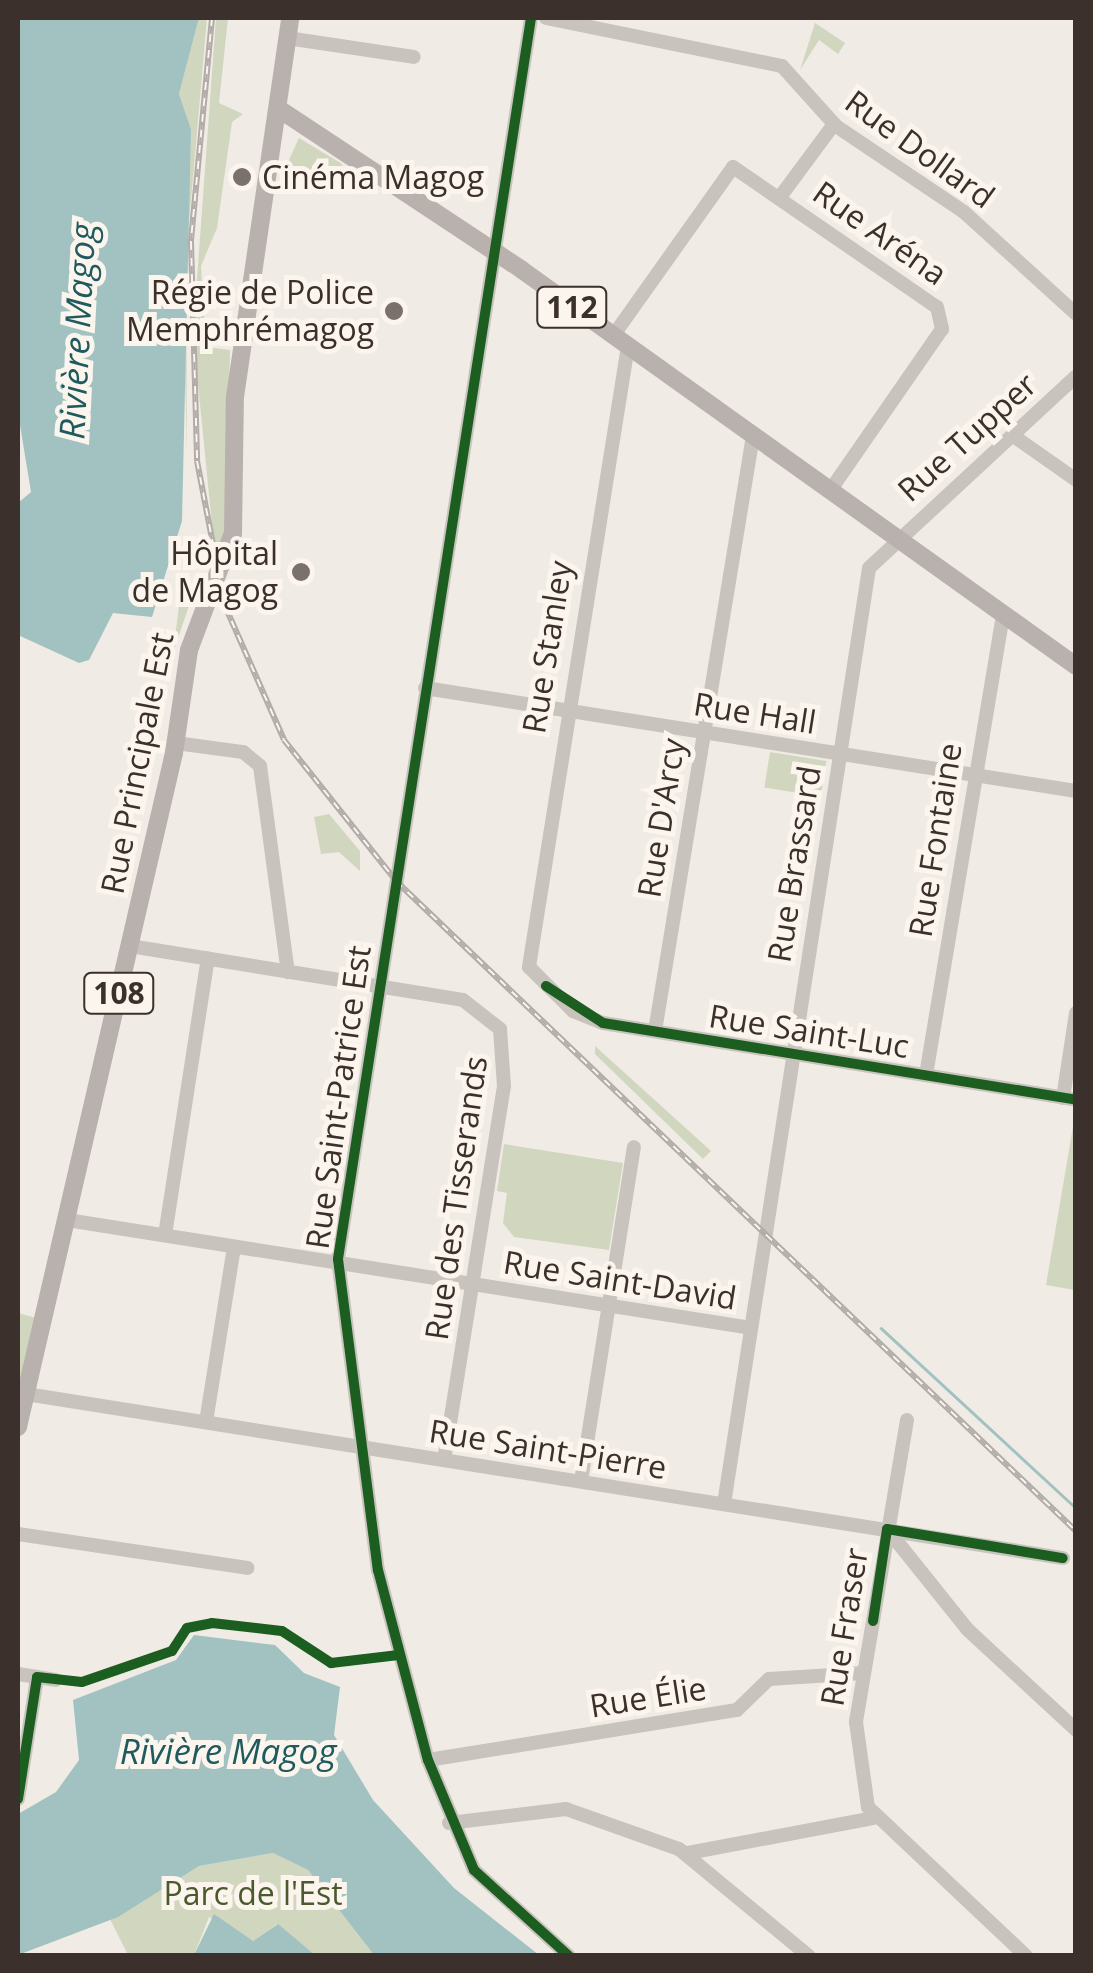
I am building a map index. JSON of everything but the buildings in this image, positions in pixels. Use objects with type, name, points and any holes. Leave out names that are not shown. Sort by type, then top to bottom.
[{"type":"main road","name":"Rue Principale Est","points":[[18,1427],[208,592],[230,542],[237,381],[290,18]]},
{"type":"main road","name":"112","points":[[279,109],[621,341],[1076,666]]},
{"type":"street","name":"Rue Saint-Patrice Est","points":[[531,18],[338,1265],[381,1587],[449,1823],[485,1884],[569,1956]]},
{"type":"street","name":"Rue Dollard","points":[[546,18],[772,61],[834,124],[968,216],[1076,314]]},
{"type":"street","points":[[287,38],[414,57]]},
{"type":"street","points":[[780,197],[834,124]]},
{"type":"street","name":"Rue Aréna","points":[[621,341],[726,170],[740,169],[944,316],[829,492]]},
{"type":"street","name":"Rue Stanley","points":[[526,959],[621,341]]},
{"type":"street","name":"Rue Tupper","points":[[894,538],[1076,376]]},
{"type":"street","points":[[1012,435],[1076,480]]},
{"type":"street","name":"Rue D'Arcy","points":[[655,1031],[753,436]]},
{"type":"street","name":"Rue Brassard","points":[[724,1504],[867,576],[894,538]]},
{"type":"street","name":"Rue Fontaine","points":[[926,1076],[1002,614]]},
{"type":"street","name":"Rue Hall","points":[[426,688],[1076,791]]},
{"type":"street","points":[[176,743],[242,752],[260,766],[288,972]]},
{"type":"street","name":"Rue des Tisserands","points":[[130,946],[470,1002],[504,1036],[474,1284],[444,1460]]},
{"type":"street","points":[[165,1236],[208,958]]},
{"type":"street","name":"Rue Saint-Luc","points":[[526,959],[578,1014],[655,1031],[1069,1099]]},
{"type":"street","points":[[1069,1099],[1076,1013]]},
{"type":"street","points":[[580,1481],[634,1146]]},
{"type":"street","name":"Rue Saint-David","points":[[66,1220],[751,1328]]},
{"type":"street","points":[[206,1422],[234,1246]]},
{"type":"street","name":"Rue Saint-Pierre","points":[[26,1394],[1062,1558]]},
{"type":"street","name":"Rue Fraser","points":[[872,1818],[856,1730],[907,1420]]},
{"type":"street","points":[[888,1529],[974,1637],[1076,1730]]},
{"type":"street","points":[[18,1534],[248,1568]]},
{"type":"street","name":"Rue Élie","points":[[428,1760],[732,1712],[769,1680],[864,1673]]},
{"type":"street","points":[[18,1674],[56,1680]]},
{"type":"street","points":[[18,1800],[36,1677]]},
{"type":"street","points":[[449,1823],[566,1809],[688,1852],[809,1956]]},
{"type":"street","points":[[688,1852],[872,1818],[1026,1956]]},
{"type":"green space","points":[[199,18],[207,18],[186,257],[187,457],[182,233],[191,129],[179,94]]},
{"type":"green space","points":[[216,18],[228,18],[219,103],[243,114],[232,122],[217,228],[201,266],[206,347],[230,350],[226,530],[215,555],[193,334]]},
{"type":"green space","points":[[815,23],[845,43],[838,54],[819,40],[800,70]]},
{"type":"green space","points":[[299,138],[342,164],[341,168],[325,177],[284,171]]},
{"type":"green space","points":[[190,580],[195,588],[173,653],[182,583]]},
{"type":"green space","points":[[770,752],[826,761],[821,796],[764,788]]},
{"type":"green space","points":[[329,814],[360,851],[360,871],[339,852],[321,854],[314,817]]},
{"type":"green space","points":[[595,1046],[711,1151],[703,1159],[595,1054]]},
{"type":"green space","points":[[1075,1115],[1076,1290],[1046,1285]]},
{"type":"green space","points":[[504,1144],[623,1163],[609,1250],[514,1237],[503,1223],[507,1193],[497,1191]]},
{"type":"green space","points":[[18,1313],[36,1318],[18,1391]]},
{"type":"green space","name":"Parc de l'Est","points":[[273,1853],[308,1870],[374,1955],[315,1955],[277,1924],[253,1941],[209,1917],[194,1955],[128,1955],[110,1919],[199,1866]]},
{"type":"water","points":[[18,18],[199,18],[179,94],[191,129],[182,521],[152,617],[113,613],[89,660],[79,663],[18,635],[18,503],[31,492],[18,413]]},
{"type":"water","name":"Rivière Magog","points":[[194,1635],[275,1645],[304,1673],[340,1687],[334,1735],[373,1800],[454,1888],[539,1955],[374,1955],[308,1870],[273,1853],[199,1866],[118,1917],[18,1955],[18,1814],[56,1792],[79,1760],[73,1700],[176,1660]]},
{"type":"water","points":[[214,1914],[253,1941],[278,1924],[315,1955],[194,1955]]},
{"type":"waterway","points":[[881,1328],[1076,1508]]},
{"type":"railway","points":[[212,18],[191,242],[197,461],[225,606],[284,740],[396,881],[1076,1531]]},
{"type":"cycle path","points":[[531,18],[338,1259],[378,1570],[428,1760],[474,1870],[569,1956]]},
{"type":"cycle path","points":[[546,986],[603,1023],[1076,1100]]},
{"type":"cycle path","points":[[873,1621],[887,1529],[1063,1558]]},
{"type":"cycle path","points":[[18,1799],[37,1677],[82,1682],[172,1651],[187,1628],[212,1623],[282,1631],[331,1663],[399,1655]]},
{"type":"place","name":"Cinéma Magog","points":[[242,177]]},
{"type":"place","name":"Régie de Police Memphrémagog","points":[[394,311]]},
{"type":"place","name":"Hôpital de Magog","points":[[301,572]]}]
